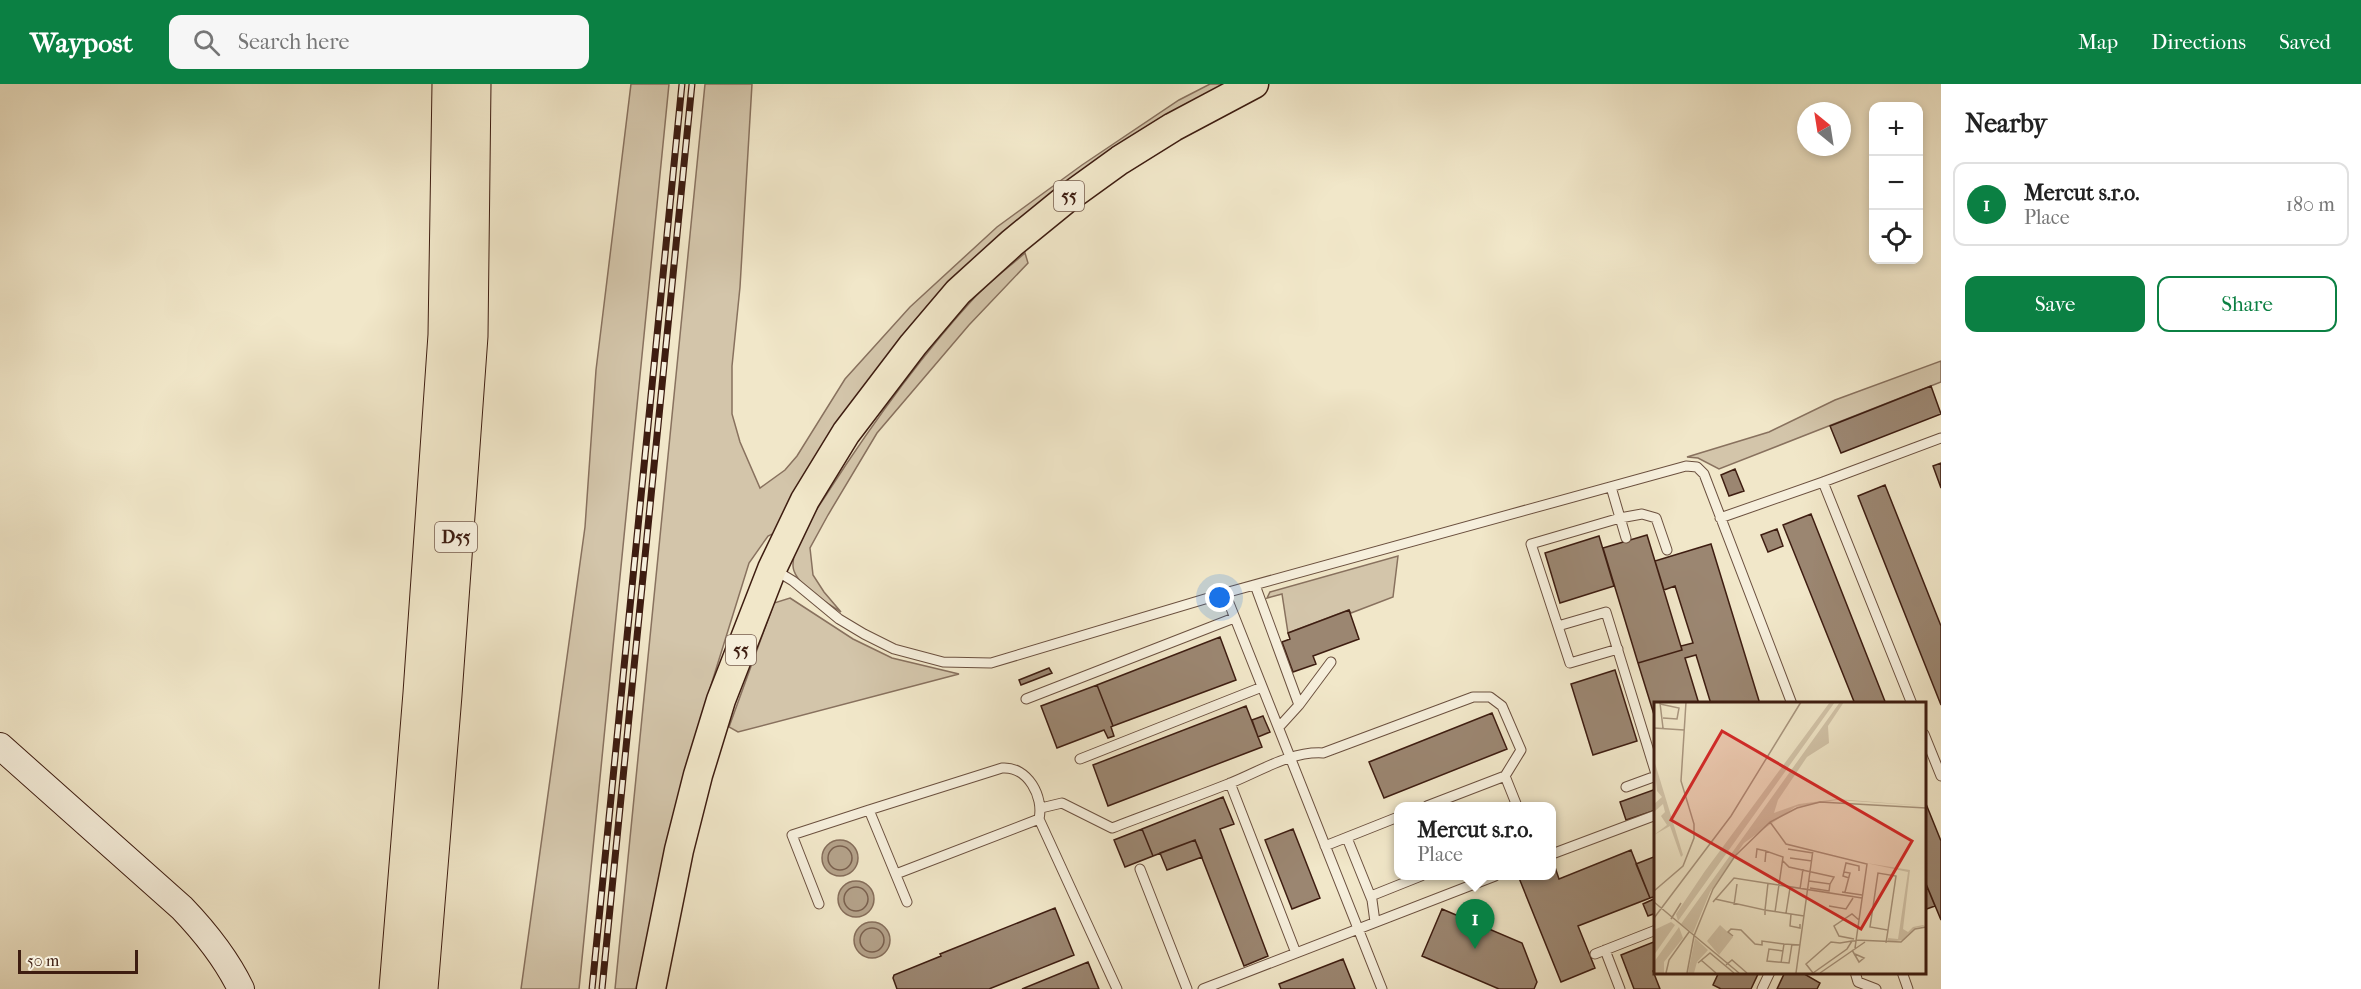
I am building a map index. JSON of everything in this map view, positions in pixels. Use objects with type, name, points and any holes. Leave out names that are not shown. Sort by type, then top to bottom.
[{"type":"highway","name":"D55","points":[[396,989],[420,693],[445,335],[449,84]]},
{"type":"highway","name":"D55","points":[[421,989],[471,336],[474,84]]},
{"type":"main road","name":"55","points":[[651,989],[679,850],[698,775],[721,700],[772,569],[805,501],[846,433],[913,345],[958,292],[1012,243],[1093,179],[1173,127],[1254,84]]},
{"type":"street","points":[[0,746],[182,908],[208,936],[241,989]]},
{"type":"lane","points":[[1720,518],[1941,438]]},
{"type":"lane","points":[[772,569],[793,581],[839,619],[894,649],[943,662],[991,663],[1225,593],[1686,466],[1697,467],[1704,474],[1791,702]]},
{"type":"lane","points":[[1823,482],[1911,702]]},
{"type":"lane","points":[[1611,487],[1626,538]]},
{"type":"lane","points":[[1618,649],[1570,663],[1531,544],[1620,518],[1642,514],[1656,518],[1667,550]]},
{"type":"lane","points":[[1255,585],[1299,705]]},
{"type":"lane","points":[[1225,593],[1382,989]]},
{"type":"lane","points":[[1558,626],[1606,612],[1654,768]]},
{"type":"lane","points":[[1026,699],[1234,618]]},
{"type":"lane","points":[[1279,727],[1299,705],[1331,662]]},
{"type":"lane","points":[[1080,759],[1262,687]]},
{"type":"lane","points":[[1041,808],[1062,803],[1113,828],[1291,757],[1323,753],[1473,697],[1490,697],[1502,706],[1521,750],[1505,776],[1440,802]]},
{"type":"lane","points":[[1926,739],[1941,776]]},
{"type":"lane","points":[[819,904],[792,836],[1002,768],[1012,767],[1019,770],[1029,780],[1041,808],[1039,819],[1117,989]]},
{"type":"lane","points":[[1505,776],[1515,802]]},
{"type":"lane","points":[[1626,787],[1654,776]]},
{"type":"lane","points":[[1230,783],[1296,953]]},
{"type":"lane","points":[[869,810],[907,902]]},
{"type":"lane","points":[[1556,853],[1654,816]]},
{"type":"lane","points":[[896,874],[1039,819]]},
{"type":"lane","points":[[1325,846],[1394,820]]},
{"type":"lane","points":[[1347,838],[1371,896],[1375,922]]},
{"type":"lane","points":[[1140,868],[1187,989]]},
{"type":"lane","points":[[1371,896],[1411,880]]},
{"type":"lane","points":[[1209,988],[1485,880]]},
{"type":"lane","points":[[1594,954],[1654,931]]},
{"type":"lane","points":[[1605,950],[1620,989]]},
{"type":"lane","points":[[1762,989],[1769,974]]},
{"type":"lane","points":[[1856,974],[1858,982],[1876,989]]},
{"type":"lane","points":[[1903,974],[1908,989]]},
{"type":"shaded area","points":[[631,84],[669,84],[579,989],[521,989],[585,527],[596,370]]},
{"type":"shaded area","points":[[705,84],[752,84],[740,287],[732,366],[732,414],[740,442],[760,488],[785,470],[797,456],[845,379],[910,307],[997,227],[1082,165],[1179,100],[1210,84],[1231,84],[1005,233],[777,532],[768,536],[749,563],[666,843],[638,989],[615,989]]},
{"type":"shaded area","points":[[1025,253],[1028,263],[969,325],[877,433],[810,548],[813,575],[841,612],[812,592],[795,573],[794,557],[800,537],[862,441],[915,368],[974,298]]},
{"type":"shaded area","points":[[1941,361],[1941,382],[1719,469],[1698,458],[1687,457],[1769,432],[1835,400]]},
{"type":"shaded area","points":[[1398,556],[1393,597],[1351,613],[1349,610],[1288,633],[1282,594],[1267,598],[1270,592]]},
{"type":"shaded area","points":[[790,598],[853,639],[892,658],[959,674],[738,732],[729,727],[774,603]]},
{"type":"water","points":[[840,840],[853,845],[858,858],[853,871],[840,876],[827,871],[822,858],[827,845]]},
{"type":"water","points":[[856,881],[869,886],[874,899],[869,912],[856,917],[843,912],[838,899],[843,886]]},
{"type":"water","points":[[872,922],[885,927],[890,940],[885,953],[872,958],[859,953],[854,940],[859,927]]},
{"type":"building","points":[[1931,386],[1941,414],[1841,453],[1830,426]]},
{"type":"building","points":[[1941,463],[1941,488],[1933,466]]},
{"type":"building","points":[[1735,469],[1744,491],[1729,496],[1721,475]]},
{"type":"building","points":[[1885,485],[1941,626],[1941,705],[1858,496]]},
{"type":"building","points":[[1811,514],[1885,702],[1854,702],[1783,525]]},
{"type":"building","points":[[1777,529],[1783,546],[1768,552],[1761,535]]},
{"type":"building","points":[[1647,535],[1682,650],[1638,663],[1603,548]]},
{"type":"building","points":[[1599,536],[1614,586],[1560,603],[1545,553]]},
{"type":"building","points":[[1711,544],[1759,702],[1710,702],[1696,655],[1685,658],[1698,702],[1654,702],[1654,715],[1638,663],[1682,650],[1681,646],[1693,643],[1675,586],[1664,590],[1655,561]]},
{"type":"building","points":[[1349,610],[1359,639],[1313,656],[1316,664],[1293,672],[1282,642],[1290,639],[1288,633]]},
{"type":"building","points":[[1220,637],[1236,680],[1113,726],[1097,685]]},
{"type":"building","points":[[1049,668],[1052,673],[1021,685],[1019,680]]},
{"type":"building","points":[[1615,670],[1637,741],[1593,755],[1571,684]]},
{"type":"building","points":[[1097,685],[1113,726],[1111,727],[1114,736],[1108,738],[1104,730],[1057,748],[1041,706]]},
{"type":"building","points":[[1246,706],[1262,747],[1108,806],[1093,765]]},
{"type":"building","points":[[1492,713],[1507,749],[1384,798],[1369,762]]},
{"type":"building","points":[[1263,716],[1270,732],[1258,737],[1252,720]]},
{"type":"building","points":[[1654,790],[1654,811],[1626,820],[1620,802]]},
{"type":"building","points":[[1223,797],[1234,824],[1220,829],[1268,956],[1244,966],[1195,840],[1153,856],[1142,829]]},
{"type":"building","points":[[1926,804],[1941,841],[1941,920],[1926,884]]},
{"type":"building","points":[[1142,829],[1153,856],[1125,867],[1114,840]]},
{"type":"building","points":[[1293,829],[1320,898],[1292,909],[1265,840]]},
{"type":"building","points":[[1195,840],[1202,857],[1167,870],[1160,853]]},
{"type":"building","points":[[1631,850],[1650,898],[1578,926],[1595,968],[1561,982],[1520,880],[1556,880],[1556,870],[1559,879]]},
{"type":"building","points":[[1654,857],[1654,897],[1650,898],[1636,864]]},
{"type":"building","points":[[1928,889],[1935,906],[1926,909],[1926,890]]},
{"type":"building","points":[[1654,899],[1654,914],[1648,916],[1643,904]]},
{"type":"building","points":[[1055,908],[1074,955],[989,989],[897,989],[894,975]]},
{"type":"building","points":[[1442,909],[1522,943],[1537,982],[1534,989],[1499,989],[1422,956]]},
{"type":"building","points":[[1654,942],[1653,971],[1660,989],[1634,989],[1621,955]]},
{"type":"building","points":[[1343,959],[1355,989],[1281,989],[1279,984]]},
{"type":"building","points":[[1088,962],[1099,989],[1022,989]]},
{"type":"building","points":[[1718,974],[1758,974],[1751,989],[1721,989],[1713,985]]},
{"type":"building","points":[[1784,974],[1804,974],[1820,983],[1817,989],[1777,989]]},
{"type":"railway","points":[[592,989],[682,84]]},
{"type":"railway","points":[[602,989],[692,84]]},
{"type":"place","name":"Mercut s.r.o.","points":[[1475,949]]}]
